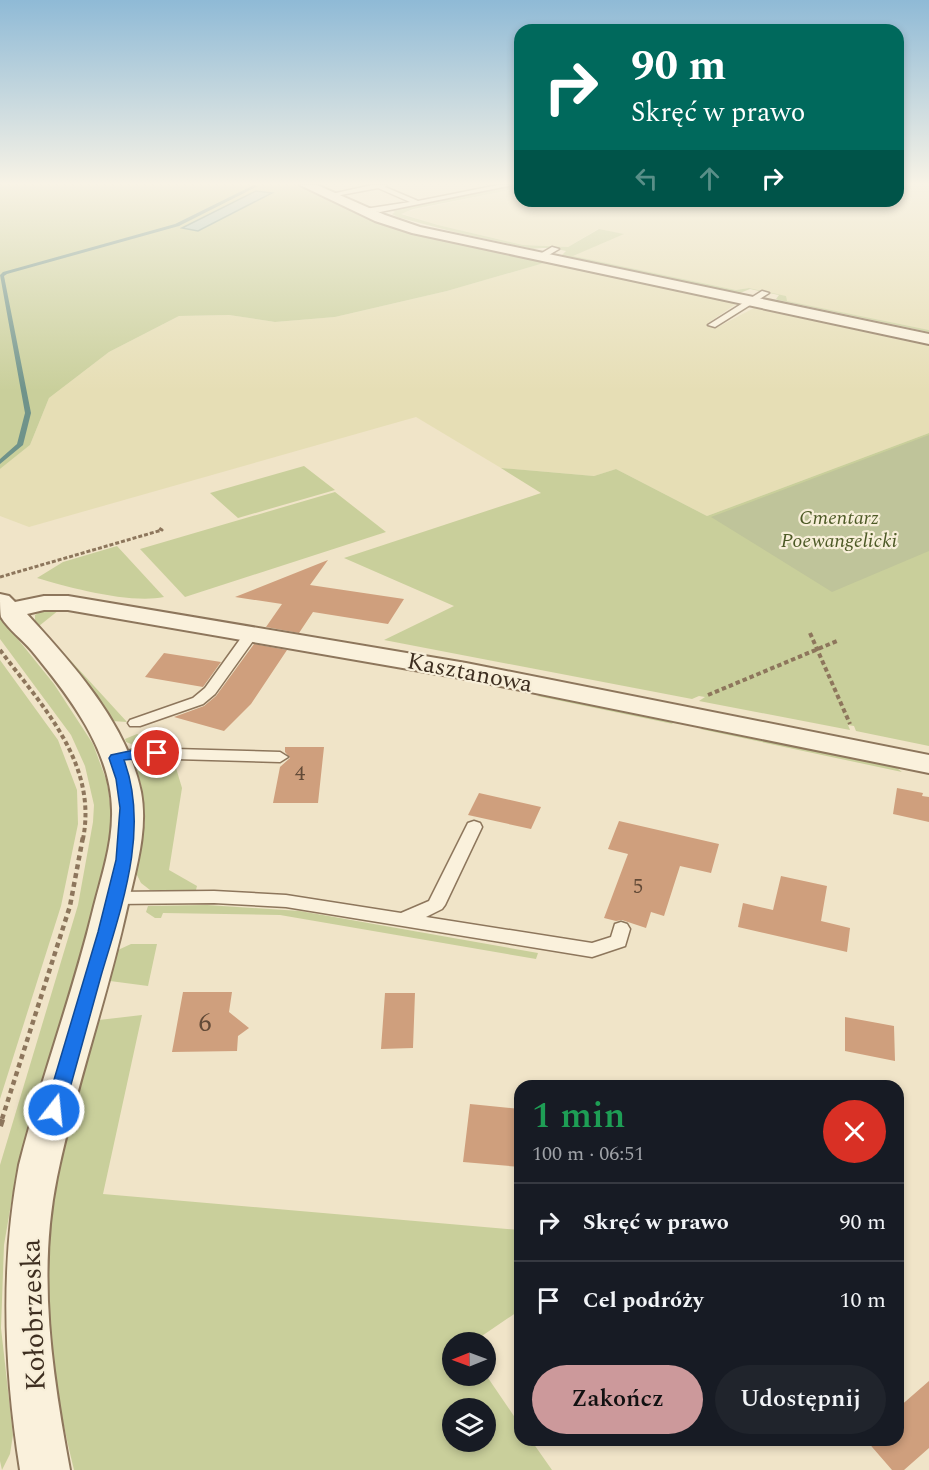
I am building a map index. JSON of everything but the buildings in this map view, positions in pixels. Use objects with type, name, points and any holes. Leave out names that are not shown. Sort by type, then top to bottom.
[{"type":"street","points":[[524,254],[929,339]]},
{"type":"street","name":"Kasztanowa","points":[[3,596],[44,603],[68,603],[466,671],[929,764]]},
{"type":"street","name":"Kołobrzeska","points":[[3,596],[68,681],[104,733],[124,779],[128,808],[123,860],[46,1139],[31,1207],[25,1281],[26,1318],[31,1377],[45,1470]]},
{"type":"lane","points":[[539,257],[546,254]]},
{"type":"lane","points":[[712,325],[765,292]]},
{"type":"lane","points":[[135,723],[198,701],[210,691],[251,634]]},
{"type":"lane","points":[[116,758],[139,753],[280,757]]},
{"type":"lane","points":[[403,920],[436,905],[474,827]]},
{"type":"lane","points":[[113,898],[214,897],[286,901],[592,950],[619,941],[621,929]]},
{"type":"path","points":[[3,596],[162,530],[159,528]]},
{"type":"path","points":[[810,633],[851,726]]},
{"type":"path","points":[[703,696],[837,641]]},
{"type":"path","points":[[0,650],[65,737],[84,789],[86,823],[70,906],[0,1126]]},
{"type":"shaded area","points":[[578,254],[929,254],[929,330],[786,301],[785,296],[749,288],[736,290],[572,256]]},
{"type":"shaded area","points":[[544,263],[736,304],[708,323],[718,327],[754,308],[929,346],[929,433],[707,516],[616,469],[594,476],[501,468],[416,417],[29,527],[0,516],[0,469],[30,445],[49,398],[109,352],[179,316],[229,315],[275,322],[335,317],[447,291]]},
{"type":"green space","points":[[0,254],[525,254],[736,304],[544,263],[447,291],[335,317],[275,322],[229,315],[179,316],[109,352],[49,398],[30,445],[0,469]]},
{"type":"green space","points":[[579,254],[573,256],[736,290],[749,288],[786,296],[787,301],[929,330],[929,332],[778,300],[776,299],[779,295],[750,289],[740,293],[562,255]]},
{"type":"green space","points":[[929,433],[929,746],[856,731],[854,726],[848,725],[850,730],[699,701],[705,697],[699,696],[692,699],[384,640],[454,606],[344,558],[541,493],[501,468],[594,476],[616,469],[707,516]]},
{"type":"green space","name":"Cmentarz Poewangelicki","points":[[929,435],[929,551],[832,592],[711,517]]},
{"type":"green space","points":[[304,466],[335,490],[238,518],[210,493]]},
{"type":"green space","points":[[335,492],[386,532],[185,597],[140,549]]},
{"type":"green space","points":[[117,546],[164,597],[150,599],[118,597],[37,578],[63,562]]},
{"type":"green space","points":[[45,609],[66,609],[231,637],[59,610],[39,626],[127,722],[112,721],[35,622],[35,615]]},
{"type":"green space","points":[[0,617],[54,684],[93,744],[107,782],[111,811],[111,836],[107,860],[90,926],[17,1169],[4,1245],[1,1328],[13,1435],[10,1454],[2,1470],[0,1461],[0,1165],[78,905],[94,805],[85,766],[71,735],[0,639]]},
{"type":"green space","points":[[0,660],[58,740],[77,790],[78,824],[61,906],[0,1099]]},
{"type":"green space","points":[[544,695],[669,720],[673,724],[537,696]]},
{"type":"green space","points":[[707,727],[893,765],[902,772],[700,729]]},
{"type":"green space","points":[[137,734],[178,745],[176,749],[136,746],[126,742],[125,739]]},
{"type":"green space","points":[[146,758],[173,758],[182,788],[169,870],[197,886],[196,890],[150,890],[141,883],[136,873],[145,822],[142,789],[135,762]]},
{"type":"green space","points":[[207,905],[300,911],[538,953],[536,959],[280,915],[163,913],[161,918],[155,918],[146,912],[148,906]]},
{"type":"green space","points":[[131,944],[157,944],[148,986],[110,981],[118,950]]},
{"type":"green space","points":[[142,1015],[103,1194],[514,1229],[514,1314],[488,1332],[442,1332],[442,1386],[493,1386],[514,1416],[514,1446],[535,1446],[552,1470],[74,1470],[57,1390],[49,1312],[50,1233],[54,1193],[65,1136],[99,1020]]},
{"type":"waterway","points":[[0,462],[20,445],[28,413],[2,276],[5,273],[75,254]]},
{"type":"route","points":[[54,1110],[106,932],[123,860],[128,808],[124,779],[116,758],[139,753],[157,753]]}]
